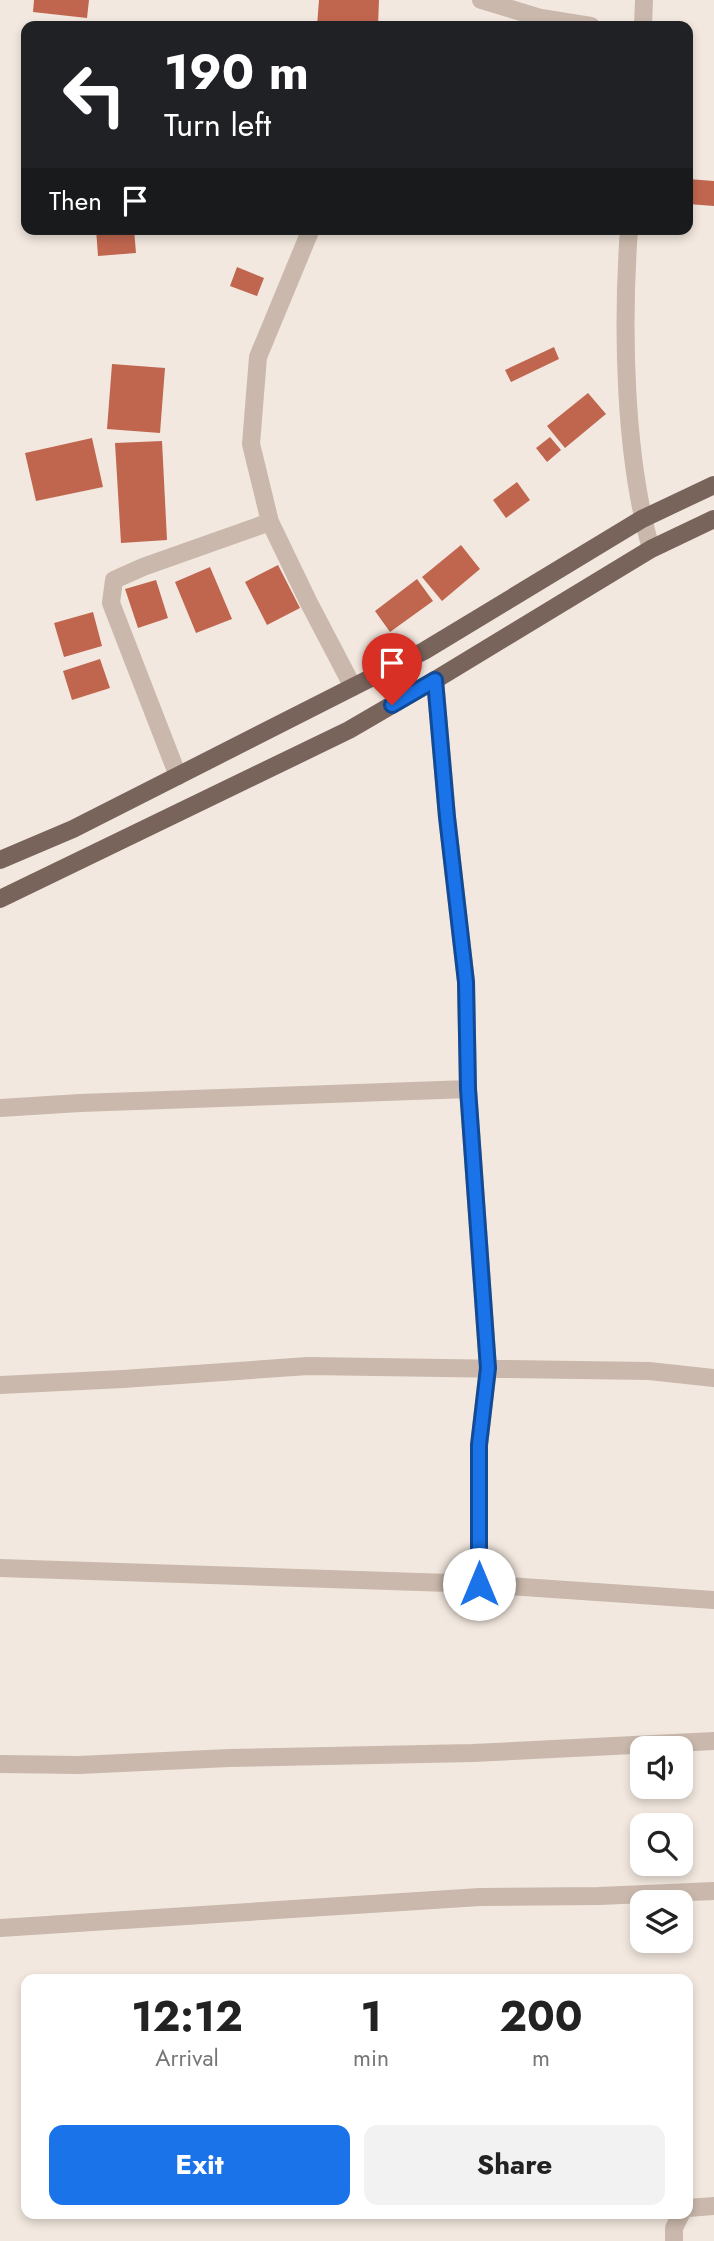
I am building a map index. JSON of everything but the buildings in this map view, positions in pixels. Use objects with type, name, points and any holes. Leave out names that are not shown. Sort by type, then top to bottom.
[{"type":"main road","points":[[0,860],[74,828],[424,651],[642,519],[714,485]]},
{"type":"main road","points":[[0,899],[349,730],[651,549],[714,519]]},
{"type":"street","points":[[481,0],[560,21]]},
{"type":"street","points":[[643,21],[645,0]]},
{"type":"street","points":[[309,235],[258,357],[251,444],[270,522],[353,687]]},
{"type":"street","points":[[629,235],[626,268],[630,420],[642,519],[651,549]]},
{"type":"street","points":[[178,776],[111,603],[114,580],[270,522]]},
{"type":"street","points":[[435,680],[466,982],[468,1089],[488,1368],[479,1445],[479,1584]]},
{"type":"street","points":[[0,1108],[80,1102],[468,1089]]},
{"type":"street","points":[[0,1385],[308,1366],[649,1371],[714,1378]]},
{"type":"street","points":[[0,1569],[479,1584],[714,1600]]},
{"type":"street","points":[[0,1764],[79,1765],[229,1758],[473,1753],[714,1741]]},
{"type":"street","points":[[0,1928],[480,1896],[599,1896],[714,1891]]},
{"type":"street","points":[[693,2208],[714,2206]]},
{"type":"street","points":[[674,2241],[674,2228],[678,2219]]},
{"type":"route","points":[[392,705],[435,680],[466,982],[468,1089],[488,1368],[479,1445],[479,1584]]}]
